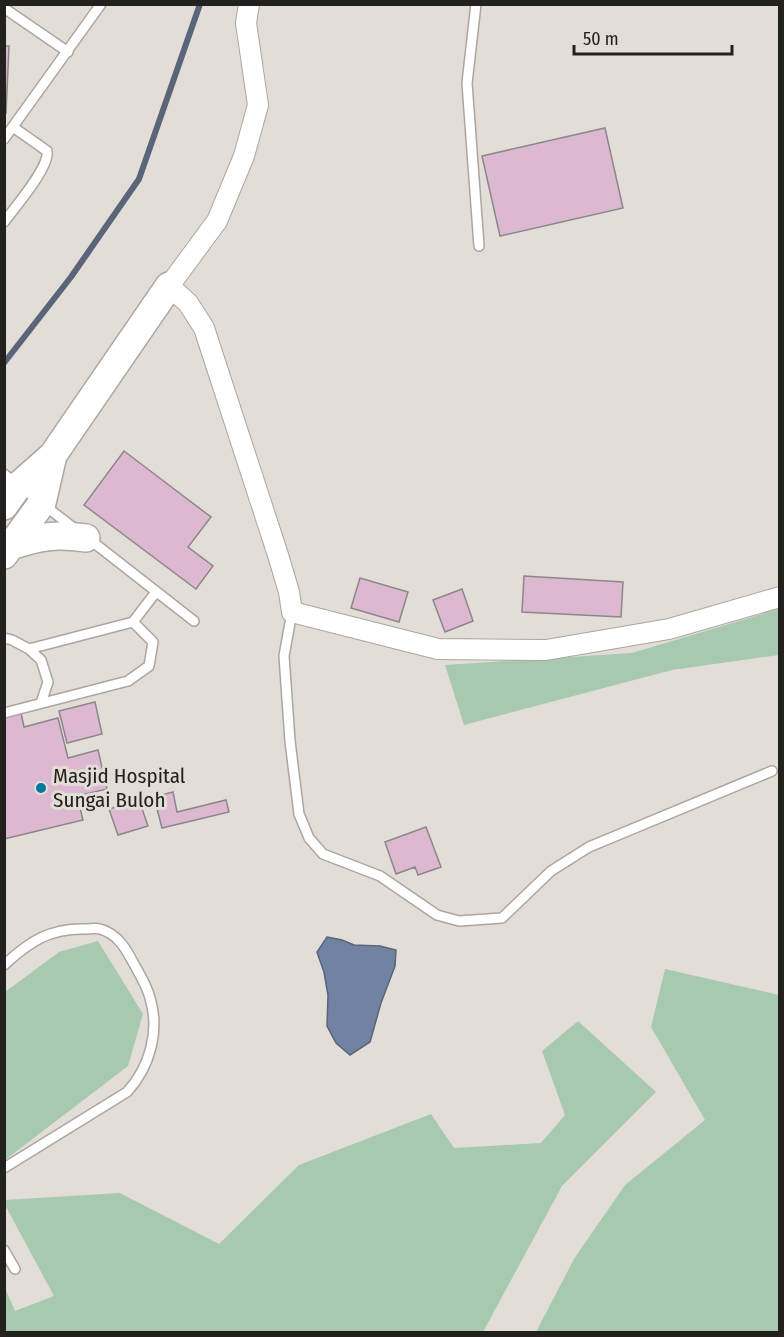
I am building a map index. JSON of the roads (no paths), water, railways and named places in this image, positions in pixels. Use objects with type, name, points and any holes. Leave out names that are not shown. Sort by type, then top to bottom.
[{"type":"main road","points":[[9,486],[53,455],[169,286]]},
{"type":"main road","points":[[8,551],[42,503],[53,455]]},
{"type":"main road","points":[[8,551],[46,536],[86,537]]},
{"type":"street","points":[[249,4],[246,23],[258,105],[244,156],[217,221],[169,286],[188,303],[204,328],[278,555],[289,592],[292,612],[438,650],[546,650],[669,629],[780,597]]},
{"type":"lane","points":[[4,139],[101,4]]},
{"type":"lane","points":[[476,4],[467,83],[479,246]]},
{"type":"lane","points":[[4,8],[68,52]]},
{"type":"lane","points":[[4,222],[44,167],[48,157],[47,151],[13,127]]},
{"type":"lane","points":[[9,486],[42,503],[194,621]]},
{"type":"lane","points":[[29,649],[133,622],[156,592]]},
{"type":"lane","points":[[292,612],[284,656],[290,741],[299,814],[309,838],[323,854],[380,876],[437,915],[459,921],[502,918],[551,871],[589,847],[771,771]]},
{"type":"lane","points":[[4,713],[128,681],[149,666],[153,642],[133,622]]},
{"type":"lane","points":[[4,638],[29,649],[41,660],[48,682],[41,703]]},
{"type":"lane","points":[[4,965],[21,949],[47,934],[72,928],[99,929],[111,934],[127,950],[150,997],[153,1009],[151,1050],[136,1082],[126,1092],[4,1168]]},
{"type":"lane","points":[[4,1250],[15,1269]]},
{"type":"water","points":[[327,937],[354,945],[380,946],[396,950],[395,966],[370,1042],[350,1055],[336,1043],[327,1026],[328,995],[324,972],[317,952]]},
{"type":"waterway","points":[[4,363],[71,277],[139,179],[200,4]]},
{"type":"place","name":"Masjid Hospital Sungai Buloh","points":[[41,788]]}]
